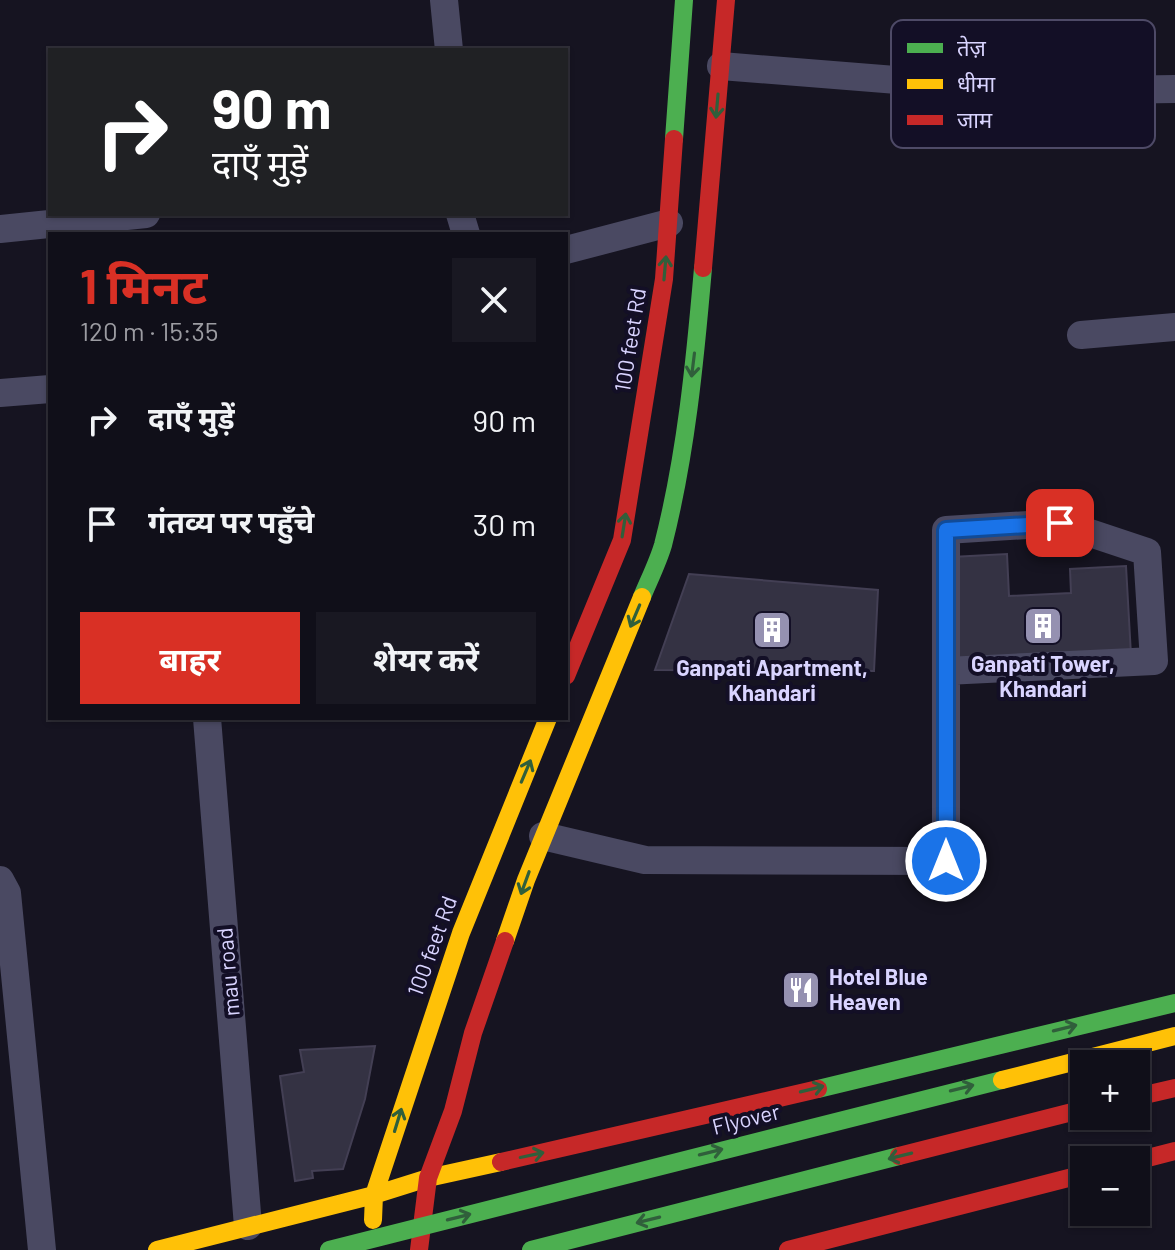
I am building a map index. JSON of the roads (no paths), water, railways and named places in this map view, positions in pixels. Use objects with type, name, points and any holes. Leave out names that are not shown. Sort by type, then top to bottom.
[{"type":"main road","name":"100 feet Rd","points":[[568,671],[622,540],[664,279],[684,0]]},
{"type":"main road","points":[[419,1250],[428,1178],[453,1111],[473,1033],[543,836],[662,548],[675,489],[694,368],[726,0]]},
{"type":"main road","name":"100 feet Rd","points":[[372,1250],[374,1195],[461,933],[547,720]]},
{"type":"main road","points":[[157,1250],[374,1195],[428,1178],[600,1141],[1175,1003]]},
{"type":"main road","name":"Flyover","points":[[329,1250],[1175,1036]]},
{"type":"main road","points":[[1150,1094],[1175,1088]]},
{"type":"main road","points":[[531,1250],[1070,1113]]},
{"type":"main road","points":[[1150,1157],[1175,1151]]},
{"type":"main road","points":[[788,1250],[1070,1178]]},
{"type":"street","points":[[444,0],[449,48]]},
{"type":"street","points":[[721,66],[891,80]]},
{"type":"street","points":[[1155,89],[1175,89]]},
{"type":"street","points":[[0,229],[127,216]]},
{"type":"street","points":[[568,249],[669,223]]},
{"type":"street","points":[[1081,335],[1175,327]]},
{"type":"street","points":[[0,393],[48,389]]},
{"type":"street","points":[[543,836],[645,860],[946,861],[946,671],[946,530],[1060,523],[1147,552],[1154,661],[946,671]]},
{"type":"street","name":"mau road","points":[[207,720],[248,1226]]},
{"type":"street","points":[[0,880],[7,893],[12,1063],[42,1250]]},
{"type":"place","name":"Ganpati Tower, Khandari","points":[[1043,626]]},
{"type":"place","name":"Ganpati Apartment, Khandari","points":[[772,630]]},
{"type":"place","name":"Hotel Blue Heaven","points":[[801,990]]}]
